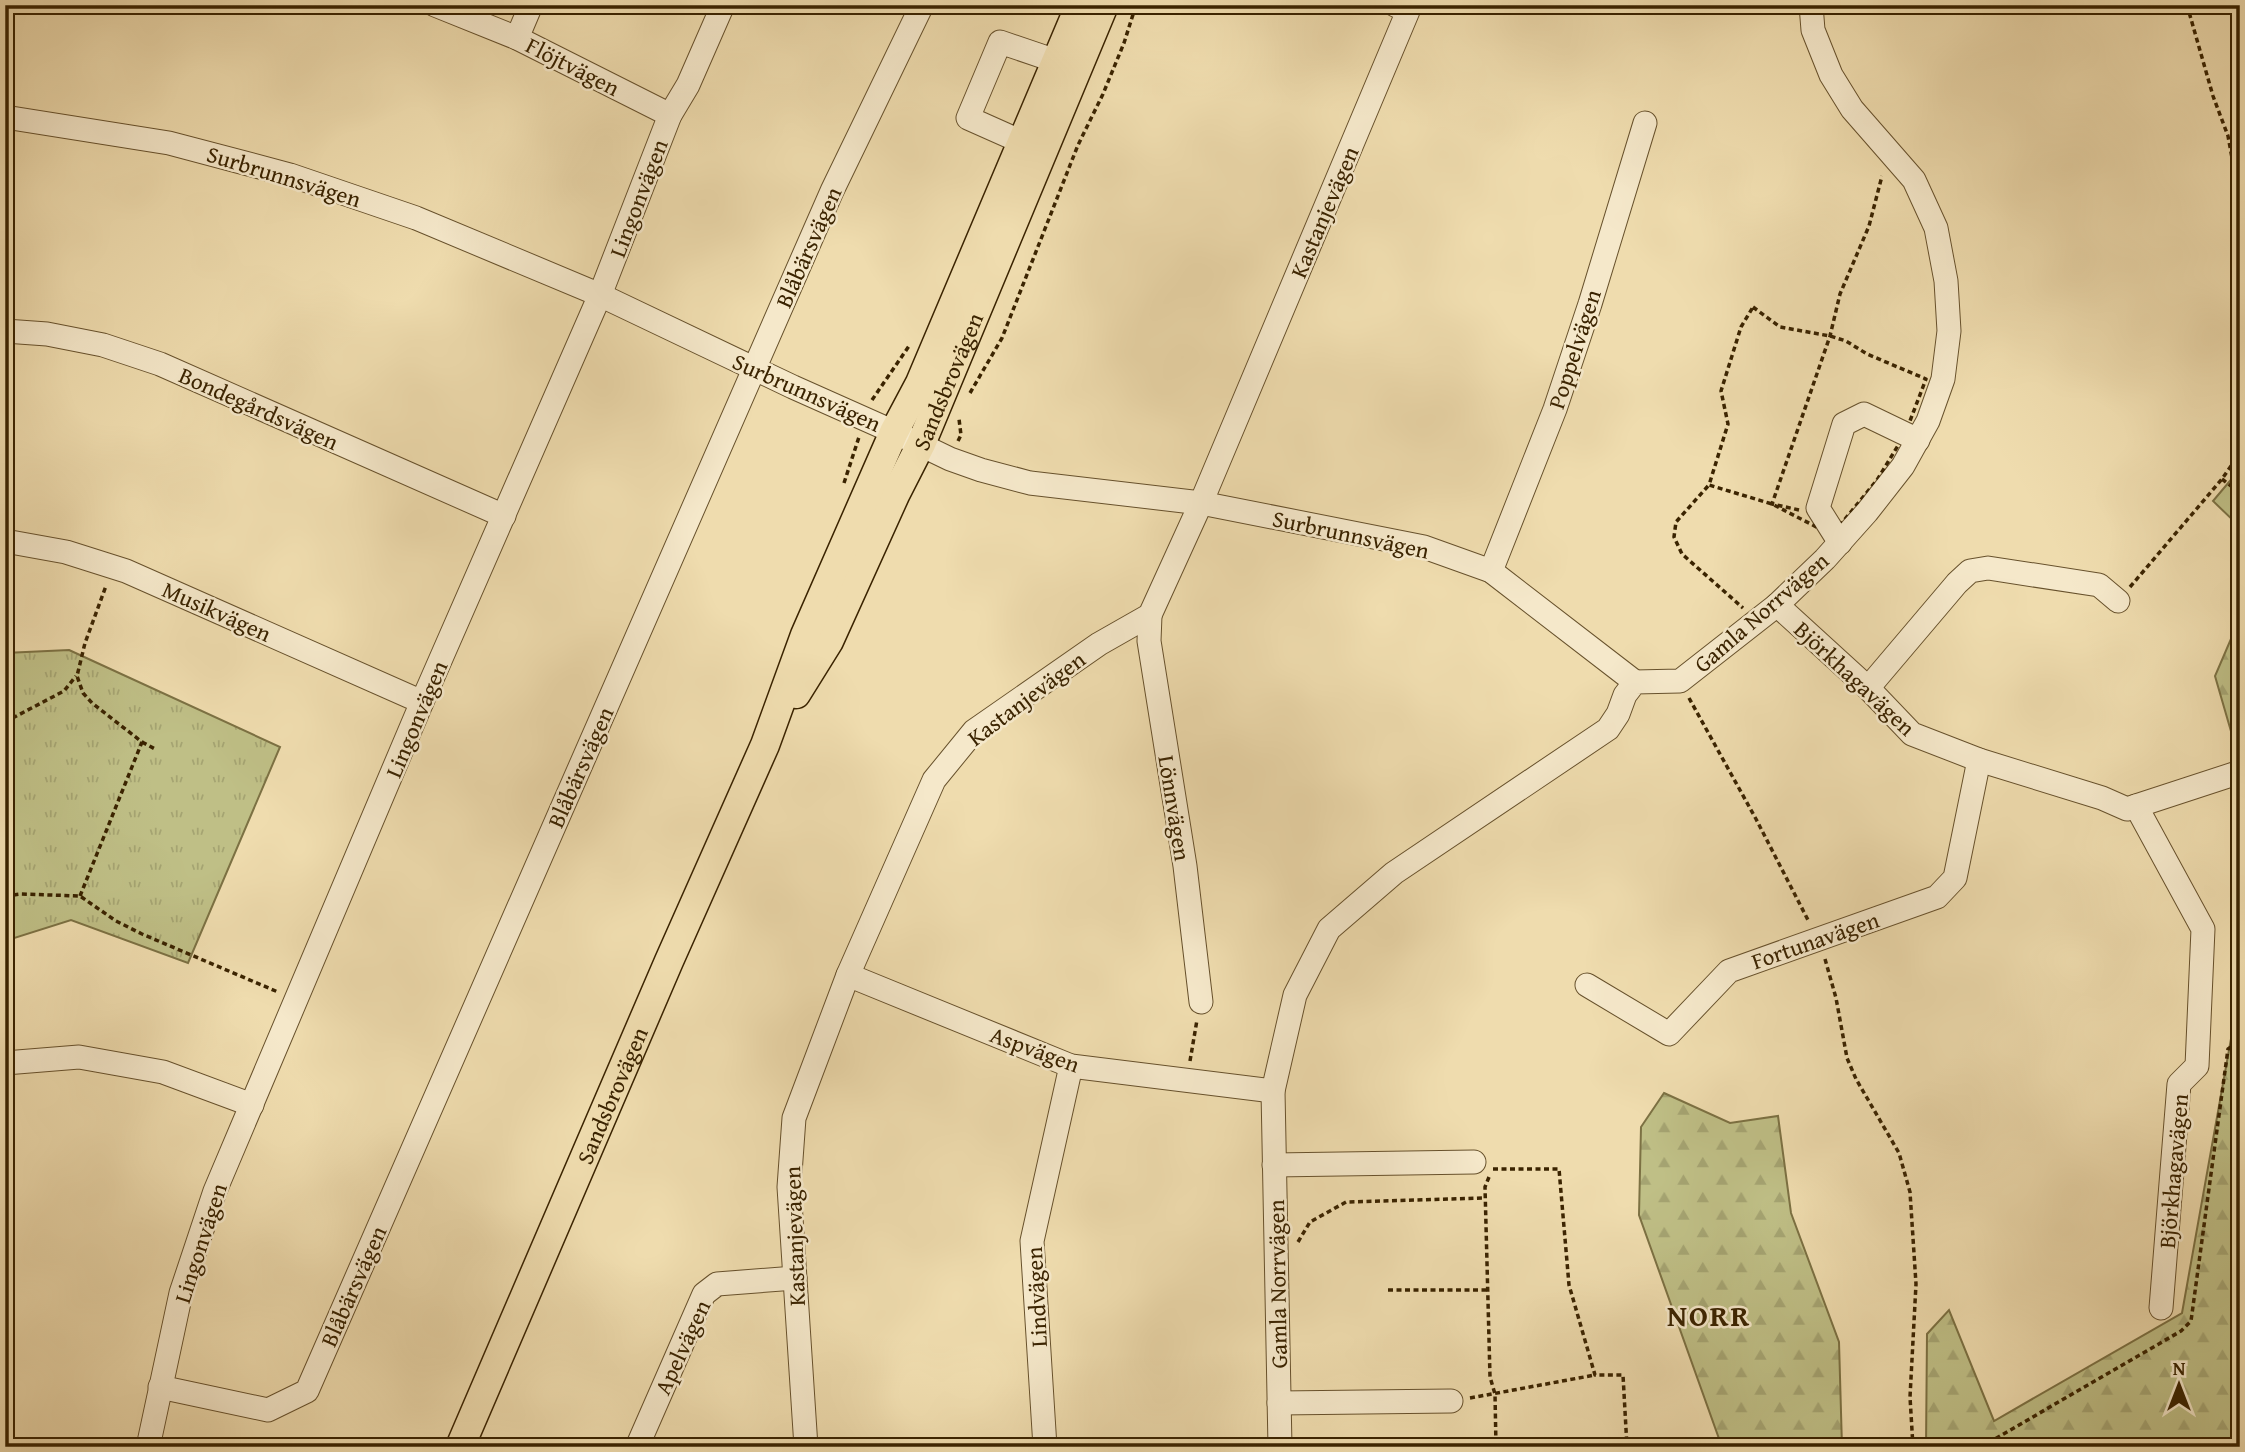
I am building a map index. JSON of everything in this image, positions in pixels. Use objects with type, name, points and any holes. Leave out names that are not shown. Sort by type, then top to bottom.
[{"type":"main road","name":"Sandsbrovägen","points":[[460,1447],[765,745],[804,635],[894,432],[920,383],[1080,5]]},
{"type":"main road","name":"Sandsbrovägen","points":[[765,745],[829,641],[921,444],[1104,5]]},
{"type":"street","name":"Flöjtvägen","points":[[435,5],[517,38],[670,115]]},
{"type":"street","points":[[517,38],[531,5]]},
{"type":"street","name":"Lingonvägen","points":[[148,1447],[181,1293],[215,1191],[422,702],[600,295],[670,115],[688,85],[723,5]]},
{"type":"street","name":"Blåbärsvägen","points":[[160,1387],[268,1410],[307,1391],[832,191],[922,5]]},
{"type":"street","name":"Kastanjevägen","points":[[806,1447],[789,1187],[794,1118],[848,975],[934,780],[974,731],[1100,644],[1150,615],[1408,11],[1395,5]]},
{"type":"street","name":"Gamla Norrvägen","points":[[1280,1447],[1273,1091],[1295,995],[1329,929],[1394,873],[1608,729],[1618,714],[1625,695],[1635,682],[1680,681],[1777,605],[1832,540],[1903,467],[1928,421],[1943,379],[1949,331],[1946,281],[1936,229],[1914,180],[1852,109],[1831,75],[1813,30],[1811,5]]},
{"type":"street","points":[[1022,142],[968,118],[1000,41],[1056,61]]},
{"type":"street","name":"Surbrunnsvägen","points":[[5,117],[169,143],[290,175],[416,218],[600,295],[754,369],[950,459],[981,470],[1030,483],[1200,503],[1424,547],[1491,571],[1635,682]]},
{"type":"street","name":"Poppelvägen","points":[[1491,571],[1559,396],[1645,123]]},
{"type":"street","name":"Bondegårdsvägen","points":[[5,331],[47,334],[103,345],[160,364],[505,516]]},
{"type":"street","points":[[1832,540],[1818,508],[1844,424],[1864,414],[1917,440]]},
{"type":"street","name":"Musikvägen","points":[[5,541],[66,552],[113,567],[422,702]]},
{"type":"street","points":[[1868,688],[1956,583],[1970,571],[1989,568],[2099,585],[2118,601]]},
{"type":"street","name":"Björkhagavägen","points":[[1777,605],[1868,688],[1912,734],[1979,761],[2102,798],[2127,809],[2136,806],[2203,929],[2197,1066],[2179,1084],[2161,1308]]},
{"type":"street","name":"Lönnvägen","points":[[1150,615],[1149,641],[1185,866],[1200,1002]]},
{"type":"street","name":"Fortunavägen","points":[[1587,985],[1669,1034],[1729,971],[1937,897],[1955,878],[1979,761]]},
{"type":"street","points":[[2136,806],[2240,772]]},
{"type":"street","name":"Aspvägen","points":[[848,975],[1071,1066],[1273,1091]]},
{"type":"street","points":[[5,1063],[79,1058],[163,1072],[252,1105]]},
{"type":"street","name":"Lindvägen","points":[[1045,1447],[1032,1241],[1071,1066]]},
{"type":"street","points":[[1274,1165],[1483,1165]]},
{"type":"street","name":"Apelvägen","points":[[637,1447],[704,1294],[717,1284],[795,1278]]},
{"type":"street","points":[[1279,1404],[1451,1402]]},
{"type":"path","points":[[970,394],[1002,338],[1078,145],[1124,43],[1136,5]]},
{"type":"path","points":[[2187,5],[2213,96],[2228,136],[2240,202]]},
{"type":"path","points":[[1772,504],[1830,336],[1840,294],[1869,226],[1884,167]]},
{"type":"path","points":[[1749,613],[1682,554],[1674,537],[1676,522],[1709,485],[1728,424],[1721,391],[1741,327],[1753,307],[1780,327],[1830,336]]},
{"type":"path","points":[[950,459],[961,435],[958,424],[960,414]]},
{"type":"path","points":[[2118,601],[2222,479],[2240,453]]},
{"type":"path","points":[[2222,479],[2240,493]]},
{"type":"path","points":[[1709,485],[1800,510],[1818,508]]},
{"type":"path","points":[[5,722],[64,691],[77,676],[85,643],[113,567]]},
{"type":"path","points":[[77,676],[83,693],[92,703],[155,749]]},
{"type":"path","points":[[1680,681],[1819,939],[1836,998],[1847,1058],[1856,1079],[1899,1153],[1910,1192],[1916,1284],[1910,1396],[1913,1447]]},
{"type":"path","points":[[80,896],[142,742]]},
{"type":"path","points":[[5,896],[80,896],[142,934],[296,1000]]},
{"type":"path","points":[[1186,1080],[1200,1002]]},
{"type":"path","points":[[1496,1447],[1495,1394],[1490,1377],[1483,1165],[1559,1169],[1569,1286],[1595,1375]]},
{"type":"path","points":[[1298,1242],[1310,1222],[1346,1202],[1485,1198]]},
{"type":"path","points":[[1388,1290],[1488,1290]]},
{"type":"path","points":[[1451,1402],[1595,1375],[1623,1375],[1627,1447]]},
{"type":"green space","points":[[2240,469],[2240,527],[2213,501]]},
{"type":"green space","points":[[2240,618],[2240,751],[2237,752],[2215,676]]},
{"type":"green space","points":[[69,650],[280,747],[188,963],[71,920],[5,941],[5,653]]},
{"type":"green space","points":[[2240,1020],[2240,1447],[1926,1447],[1927,1334],[1949,1310],[1994,1421],[2182,1313],[2234,1022]]},
{"type":"green space","points":[[1664,1093],[1730,1123],[1778,1116],[1791,1213],[1839,1342],[1842,1447],[1722,1447],[1639,1215],[1641,1127]]},
{"type":"district","name":"NORR","points":[[1709,1315]]}]
